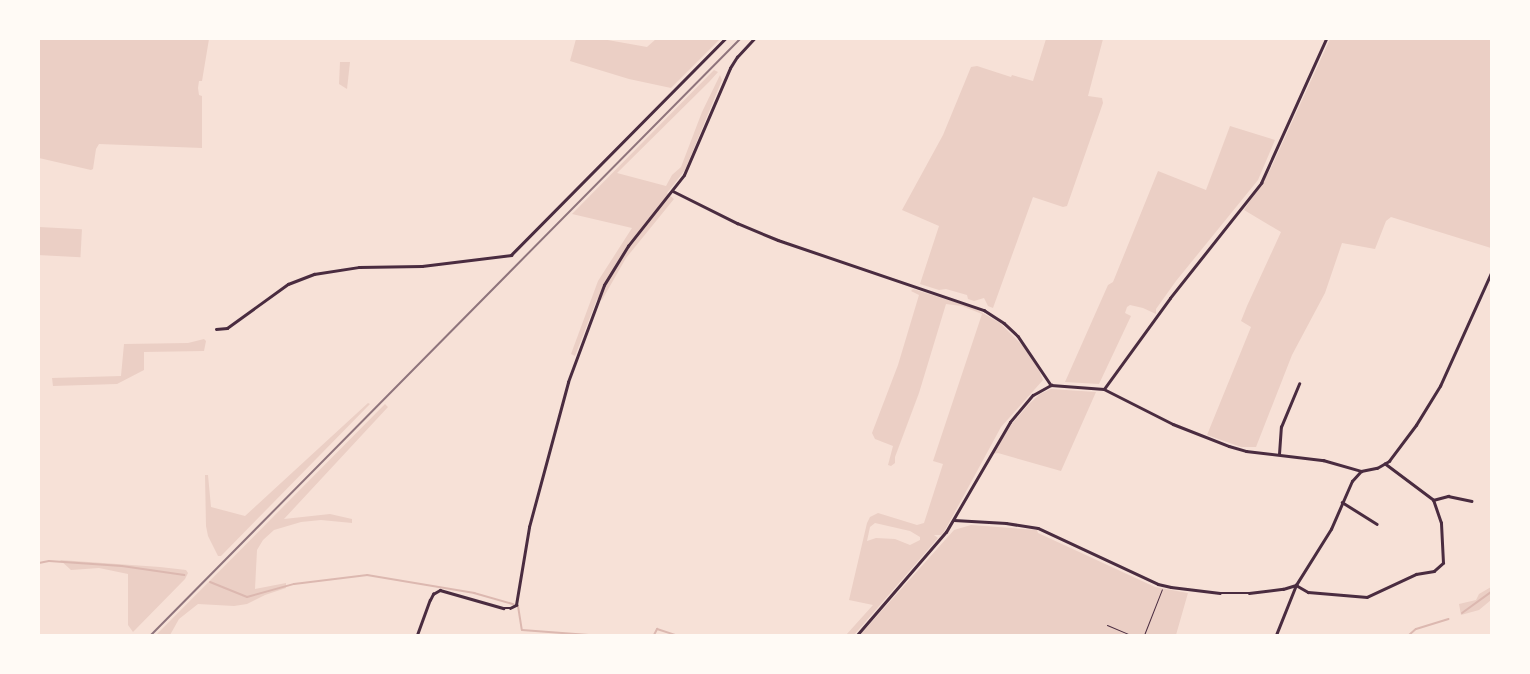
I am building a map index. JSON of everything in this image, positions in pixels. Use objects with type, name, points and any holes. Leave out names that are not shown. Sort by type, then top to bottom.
[{"type":"street","points":[[216,329],[226,328],[288,284],[314,274],[353,267],[422,266],[512,255],[725,39]]},
{"type":"street","points":[[417,635],[430,600],[440,590],[499,607],[515,605],[534,508],[568,382],[594,311],[617,262],[673,191],[693,157],[733,62],[754,39]]},
{"type":"street","points":[[1104,389],[1170,298],[1261,183],[1326,39]]},
{"type":"street","points":[[673,191],[765,235],[984,310],[1004,323],[1018,336],[1051,385]]},
{"type":"street","points":[[1276,635],[1296,585],[1331,529],[1352,481],[1361,471],[1385,464],[1399,450],[1432,400],[1491,273]]},
{"type":"street","points":[[1279,454],[1281,427],[1299,384]]},
{"type":"street","points":[[857,635],[954,520],[1010,422],[1033,395],[1051,385],[1104,389],[1173,424],[1246,451],[1332,462],[1361,471]]},
{"type":"street","points":[[954,520],[1006,523],[1038,528],[1164,586],[1242,593],[1283,589],[1296,585],[1308,592],[1367,597],[1375,595],[1407,577],[1437,570],[1443,560],[1441,523],[1433,500],[1385,464]]},
{"type":"street","points":[[1433,500],[1448,496],[1470,501]]},
{"type":"street","points":[[1342,502],[1377,524]]},
{"type":"path","points":[[1144,635],[1164,586]]},
{"type":"path","points":[[1107,625],[1131,635]]},
{"type":"shaded area","points":[[39,39],[209,39],[202,81],[199,81],[198,88],[199,95],[202,96],[202,148],[99,144],[96,149],[93,169],[91,170],[39,158]]},
{"type":"shaded area","points":[[576,39],[602,39],[647,47],[656,39],[720,39],[671,88],[629,79],[570,61]]},
{"type":"shaded area","points":[[1046,39],[1103,39],[1088,96],[1102,98],[1103,103],[1067,206],[1063,207],[1033,197],[993,308],[988,306],[984,298],[974,301],[968,299],[967,295],[946,289],[939,290],[920,284],[939,226],[902,210],[943,135],[971,67],[977,66],[1011,77],[1012,75],[1033,81]]},
{"type":"shaded area","points":[[1330,39],[1491,39],[1491,248],[1391,217],[1386,221],[1375,249],[1342,243],[1325,293],[1292,355],[1256,447],[1241,447],[1207,435],[1251,327],[1241,321],[1281,232],[1244,210],[1270,170]]},
{"type":"shaded area","points":[[340,62],[350,62],[347,89],[339,84]]},
{"type":"shaded area","points":[[714,70],[718,72],[709,82],[617,173],[666,186],[672,175],[681,167],[702,112],[720,75],[722,80],[685,170],[667,193],[674,199],[626,258],[602,300],[597,299],[575,356],[571,354],[598,281],[632,228],[572,214]]},
{"type":"shaded area","points":[[1230,126],[1275,140],[1258,180],[1176,281],[1156,309],[1156,314],[1143,308],[1130,305],[1127,307],[1125,313],[1131,316],[1099,384],[1065,382],[1108,285],[1113,282],[1158,171],[1206,190]]},
{"type":"shaded area","points":[[39,227],[82,229],[80,257],[39,255]]},
{"type":"shaded area","points":[[913,289],[974,308],[1000,323],[1024,347],[1039,370],[1043,380],[1001,427],[944,532],[941,535],[934,535],[938,538],[854,635],[846,635],[873,605],[849,600],[870,517],[878,513],[917,525],[924,523],[943,464],[933,461],[982,314],[962,306],[946,304],[919,393],[895,457],[895,463],[891,466],[888,465],[893,446],[875,439],[872,433],[898,365],[919,295],[911,291]],"holes":[[[875,523],[910,531],[920,537],[920,540],[910,545],[895,539],[876,538],[867,541],[870,527]]]},
{"type":"shaded area","points":[[204,339],[206,341],[204,351],[144,352],[144,370],[117,384],[53,386],[52,378],[121,376],[124,344],[188,343]]},
{"type":"shaded area","points":[[1051,389],[1096,392],[1061,471],[998,453],[993,454],[1011,425],[1029,404],[1040,394]]},
{"type":"shaded area","points":[[368,403],[370,404],[221,556],[218,556],[208,536],[206,526],[205,475],[208,475],[211,507],[245,516]]},
{"type":"shaded area","points":[[385,404],[388,407],[284,519],[330,514],[352,519],[352,523],[321,520],[301,522],[274,530],[263,540],[257,550],[255,589],[286,583],[286,588],[247,604],[234,606],[198,604],[179,619],[170,635],[156,635]]},
{"type":"shaded area","points":[[971,525],[1037,530],[1038,533],[1155,587],[1188,593],[1176,635],[860,635],[954,530]]},
{"type":"shaded area","points":[[60,560],[160,567],[186,570],[188,573],[185,579],[133,632],[128,625],[128,574],[99,568],[71,570]]},
{"type":"shaded area","points":[[1491,587],[1491,600],[1479,610],[1461,615],[1459,604],[1476,600],[1479,594]]},
{"type":"waterway","points":[[39,563],[49,561],[122,566],[184,575]]},
{"type":"waterway","points":[[210,582],[247,597],[294,584],[367,575],[474,593],[513,604]]},
{"type":"waterway","points":[[1462,613],[1491,592]]},
{"type":"waterway","points":[[518,606],[522,630],[589,635]]},
{"type":"waterway","points":[[1409,635],[1416,629],[1449,619]]},
{"type":"waterway","points":[[654,635],[657,629],[675,635]]},
{"type":"railway","points":[[151,635],[740,39]]}]
